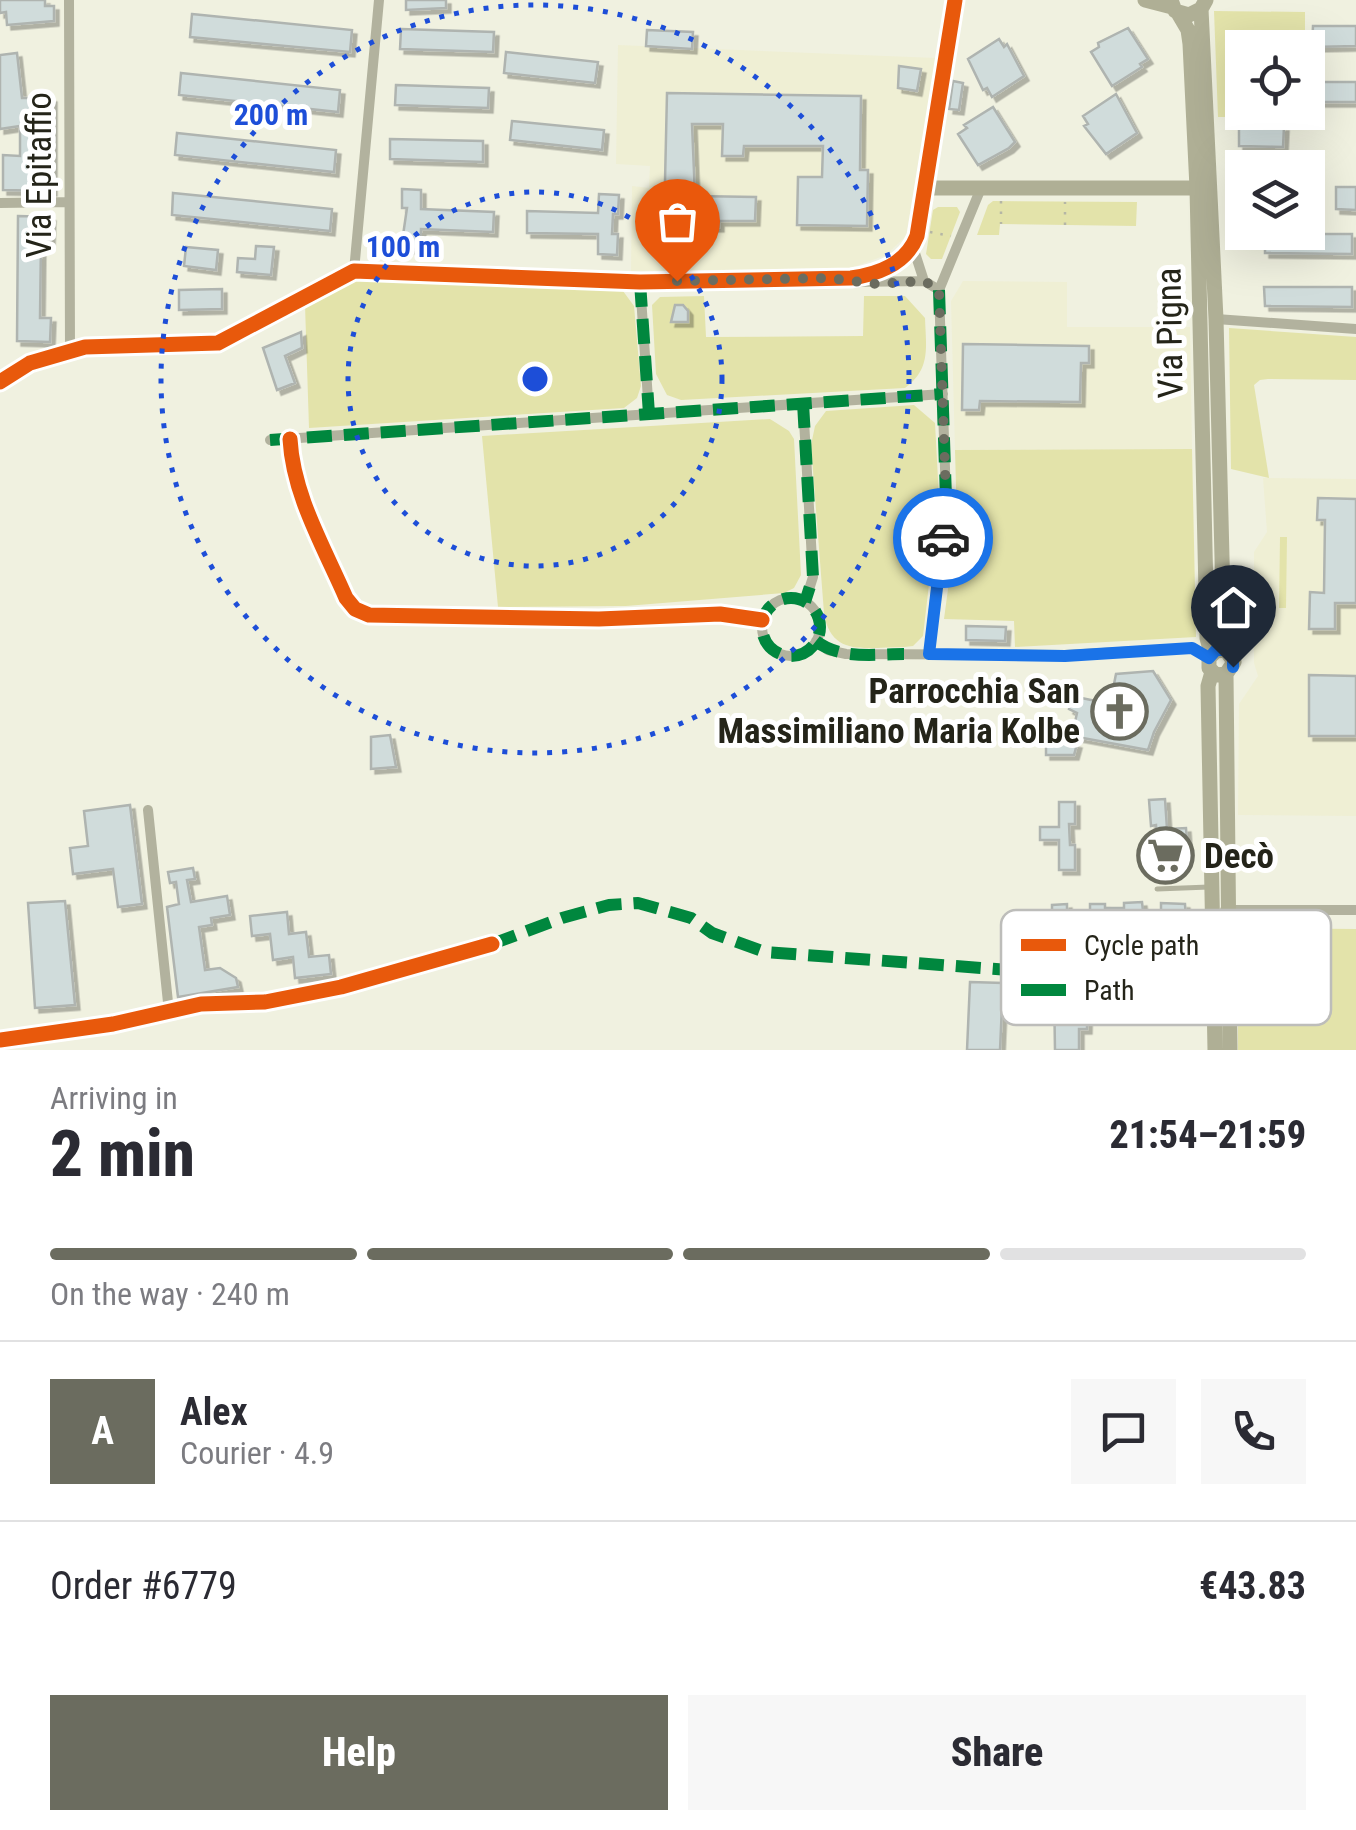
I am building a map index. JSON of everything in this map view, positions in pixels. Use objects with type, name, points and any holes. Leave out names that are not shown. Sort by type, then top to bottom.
[{"type":"main road","points":[[0,382],[30,363],[70,350],[218,343],[243,333],[354,270],[640,282],[858,277],[882,270],[913,247],[918,230],[955,0]]},
{"type":"main road","points":[[1145,0],[1189,15],[1207,3]]},
{"type":"main road","points":[[1207,3],[1216,319],[1222,910]]},
{"type":"main road","name":"Via Pigna","points":[[1174,7],[1188,30],[1190,44],[1207,638],[1217,662],[1208,686],[1213,887],[1222,910]]},
{"type":"main road","points":[[926,188],[1197,188]]},
{"type":"main road","name":"Via Pigna","points":[[1215,1025],[1215,1050]]},
{"type":"main road","points":[[1229,1025],[1230,1050]]},
{"type":"street","name":"Via Epitaffio","points":[[69,0],[70,350]]},
{"type":"street","points":[[354,270],[379,0]]},
{"type":"street","points":[[929,654],[946,498],[939,290],[981,188]]},
{"type":"street","points":[[0,203],[69,202]]},
{"type":"street","points":[[913,247],[924,281]]},
{"type":"street","points":[[828,278],[876,284],[924,281],[939,290]]},
{"type":"street","points":[[640,282],[649,414]]},
{"type":"street","points":[[1216,319],[1356,329]]},
{"type":"street","points":[[270,440],[943,394]]},
{"type":"street","points":[[803,403],[813,577],[805,602]]},
{"type":"street","points":[[290,439],[291,462],[300,492],[346,598],[369,615],[598,619],[720,614],[762,620]]},
{"type":"street","points":[[796,598],[805,602],[819,620],[816,641],[799,655],[780,654],[763,638],[762,620],[768,609],[782,600],[796,598]]},
{"type":"street","points":[[816,641],[828,650],[846,654],[1065,656],[1192,648],[1217,662]]},
{"type":"street","points":[[148,810],[170,1012]]},
{"type":"street","points":[[1222,910],[1356,910]]},
{"type":"street","points":[[0,1040],[202,1004],[266,1002],[341,987],[492,944]]},
{"type":"lane","points":[[1157,889],[1213,887]]},
{"type":"path","points":[[1001,200],[1001,224]]},
{"type":"path","points":[[1065,201],[1065,225]]},
{"type":"path","points":[[918,230],[960,238]]},
{"type":"shaded area","points":[[618,45],[936,58],[906,236],[886,255],[851,268],[631,271],[632,186],[649,188],[650,166],[616,164]]},
{"type":"shaded area","points":[[963,281],[1067,282],[1067,327],[1190,327],[1192,449],[955,450],[951,301]]},
{"type":"shaded area","points":[[1263,478],[1356,479],[1356,816],[1238,815],[1239,704],[1258,676],[1254,663],[1254,552],[1267,532]]},
{"type":"green space","points":[[1214,11],[1305,12],[1305,30],[1225,30],[1225,117],[1218,117]]},
{"type":"green space","points":[[993,201],[1137,202],[1136,226],[1000,224],[999,235],[977,235]]},
{"type":"green space","points":[[957,207],[960,212],[942,259],[931,259],[926,254],[933,210]]},
{"type":"green space","points":[[357,280],[623,291],[634,306],[641,386],[637,398],[624,408],[309,428],[305,305]]},
{"type":"green space","points":[[704,296],[706,337],[863,336],[864,296],[905,296],[925,318],[923,365],[905,388],[681,400],[667,395],[656,374],[652,305],[660,297]]},
{"type":"green space","points":[[1229,328],[1356,337],[1356,380],[1268,379],[1254,385],[1269,478],[1231,469]]},
{"type":"green space","points":[[914,405],[935,423],[939,498],[923,636],[913,646],[853,647],[834,637],[824,613],[811,445],[815,426],[826,411]]},
{"type":"green space","points":[[770,419],[794,439],[801,575],[794,588],[784,593],[626,606],[498,607],[482,436]]},
{"type":"green space","points":[[1192,449],[1196,637],[1015,647],[1014,621],[944,619],[957,522],[955,450]]},
{"type":"green space","points":[[1280,537],[1287,537],[1286,608],[1279,608]]},
{"type":"green space","points":[[1331,929],[1356,929],[1356,1050],[1238,1050],[1238,1025],[1331,1025]]},
{"type":"building","points":[[0,0],[45,0],[45,6],[54,6],[54,21],[7,25],[6,12],[0,13]]},
{"type":"building","points":[[406,0],[446,0],[446,8],[406,10]]},
{"type":"building","points":[[192,14],[352,30],[350,52],[190,37]]},
{"type":"building","points":[[1313,26],[1356,26],[1356,46],[1325,47],[1325,30],[1313,30]]},
{"type":"building","points":[[1128,28],[1148,59],[1112,86],[1091,52],[1099,47],[1098,43]]},
{"type":"building","points":[[401,29],[494,32],[493,52],[400,49]]},
{"type":"building","points":[[647,30],[693,32],[692,49],[646,46]]},
{"type":"building","points":[[999,39],[1004,47],[1007,44],[1024,76],[992,97],[987,88],[983,90],[968,59]]},
{"type":"building","points":[[506,52],[598,62],[595,83],[504,73]]},
{"type":"building","points":[[17,53],[22,98],[52,98],[52,191],[3,190],[3,155],[20,156],[20,126],[0,129],[0,55]]},
{"type":"building","points":[[899,66],[921,69],[917,91],[898,88]]},
{"type":"building","points":[[181,73],[340,90],[338,112],[179,95]]},
{"type":"building","points":[[953,81],[963,83],[959,110],[949,109]]},
{"type":"building","points":[[1325,82],[1356,82],[1356,102],[1325,102]]},
{"type":"building","points":[[396,85],[489,88],[488,108],[395,105]]},
{"type":"building","points":[[667,93],[861,96],[860,170],[868,170],[867,226],[797,225],[798,177],[822,177],[823,146],[744,146],[743,156],[722,156],[723,124],[692,124],[695,196],[756,197],[755,221],[719,221],[719,227],[664,226]]},
{"type":"building","points":[[1116,94],[1137,133],[1106,154],[1084,126],[1088,124],[1083,116]]},
{"type":"building","points":[[993,107],[1015,142],[978,165],[958,134],[967,128],[964,125]]},
{"type":"building","points":[[512,121],[604,130],[602,150],[510,140]]},
{"type":"building","points":[[1239,130],[1284,130],[1283,147],[1239,146]]},
{"type":"building","points":[[177,133],[336,150],[334,172],[175,155]]},
{"type":"building","points":[[390,139],[483,141],[483,162],[390,159]]},
{"type":"building","points":[[1336,187],[1356,187],[1356,210],[1336,209]]},
{"type":"building","points":[[402,189],[421,190],[421,209],[494,212],[493,232],[421,229],[420,249],[401,249],[407,208],[402,208]]},
{"type":"building","points":[[173,193],[332,209],[330,231],[172,215]]},
{"type":"building","points":[[599,194],[619,195],[612,234],[618,234],[617,255],[598,254],[598,234],[527,233],[527,211],[598,213]]},
{"type":"building","points":[[18,216],[51,217],[50,240],[41,240],[40,318],[51,318],[50,342],[17,341]]},
{"type":"building","points":[[1325,234],[1352,234],[1352,254],[1265,253],[1325,250]]},
{"type":"building","points":[[256,246],[274,247],[271,275],[237,272],[238,258],[255,259]]},
{"type":"building","points":[[186,247],[218,250],[216,270],[184,266]]},
{"type":"building","points":[[1264,287],[1352,287],[1352,307],[1265,306]]},
{"type":"building","points":[[222,289],[222,309],[179,310],[179,290]]},
{"type":"building","points":[[675,305],[683,305],[688,311],[688,322],[671,322]]},
{"type":"building","points":[[301,332],[302,348],[285,356],[295,383],[277,390],[263,348]]},
{"type":"building","points":[[963,344],[1089,346],[1089,363],[1081,363],[1080,402],[980,401],[979,410],[962,410]]},
{"type":"building","points":[[1318,498],[1356,499],[1356,603],[1335,603],[1335,629],[1309,629],[1310,592],[1324,593],[1325,520],[1317,520]]},
{"type":"building","points":[[966,626],[1006,627],[1005,641],[966,640]]},
{"type":"building","name":"Parrocchia San Massimiliano Maria Kolbe","points":[[1153,671],[1171,700],[1148,750],[1072,736],[1077,713],[1069,709],[1072,696],[1110,704],[1116,674]]},
{"type":"building","points":[[1309,675],[1356,676],[1356,736],[1309,736]]},
{"type":"building","points":[[390,735],[396,767],[371,769],[371,737]]},
{"type":"building","points":[[1046,738],[1077,744],[1074,755],[1046,755]]},
{"type":"building","points":[[1165,799],[1167,829],[1186,828],[1187,842],[1168,843],[1169,867],[1154,868],[1152,846],[1157,845],[1156,825],[1151,826],[1149,800]]},
{"type":"building","points":[[1059,802],[1075,802],[1075,824],[1069,824],[1070,845],[1075,845],[1075,870],[1059,870],[1059,840],[1040,840],[1040,827],[1059,827]]},
{"type":"building","points":[[130,805],[142,904],[118,907],[113,869],[73,874],[70,848],[88,846],[84,811]]},
{"type":"building","points":[[193,868],[195,879],[187,880],[191,902],[227,896],[230,915],[211,918],[212,925],[199,927],[205,970],[220,968],[236,978],[238,987],[178,997],[167,907],[179,904],[176,882],[170,883],[168,872]]},
{"type":"building","points":[[65,901],[75,1005],[35,1008],[28,903]]},
{"type":"building","points":[[1142,902],[1143,910],[1090,910],[1090,904],[1124,908],[1124,903]]},
{"type":"building","points":[[1161,903],[1185,904],[1185,910],[1161,910]]},
{"type":"building","points":[[1067,904],[1067,910],[1052,910],[1052,905]]},
{"type":"building","points":[[287,912],[289,934],[306,932],[309,957],[329,955],[331,974],[295,978],[293,957],[273,960],[270,934],[252,936],[250,916]]},
{"type":"building","points":[[970,982],[1001,983],[1000,1050],[967,1050]]},
{"type":"building","points":[[1055,1025],[1087,1025],[1087,1029],[1079,1029],[1079,1050],[1055,1050]]},
{"type":"marked path","points":[[640,282],[649,414]]},
{"type":"marked path","points":[[939,290],[946,498],[939,573]]},
{"type":"marked path","points":[[270,440],[943,394]]},
{"type":"marked path","points":[[803,403],[813,577],[805,602]]},
{"type":"marked path","points":[[791,598],[812,606],[820,627],[812,648],[791,656],[770,648],[762,627],[770,606],[791,598]]},
{"type":"marked path","points":[[816,641],[847,653],[904,654]]},
{"type":"marked path","points":[[492,944],[562,918],[609,905],[638,903],[691,918],[712,933],[765,952],[1001,969]]},
{"type":"cycle path","points":[[0,382],[30,363],[85,347],[218,343],[354,271],[640,282],[851,278],[872,274],[899,261],[917,236],[955,0]]},
{"type":"cycle path","points":[[290,439],[297,480],[319,540],[346,598],[355,609],[369,615],[599,619],[720,614],[762,620]]},
{"type":"cycle path","points":[[0,1040],[113,1024],[201,1004],[265,1002],[341,987],[492,944]]},
{"type":"way so far","points":[[677,281],[924,281],[939,290],[946,498],[943,538]]},
{"type":"place","name":"Parrocchia San Massimiliano Maria Kolbe","points":[[1119,711]]},
{"type":"place","name":"Decò","points":[[1165,856]]},
{"type":"route","points":[[943,538],[929,654],[1065,656],[1192,648],[1209,658],[1216,650],[1226,650],[1233,657],[1233,667]]}]
